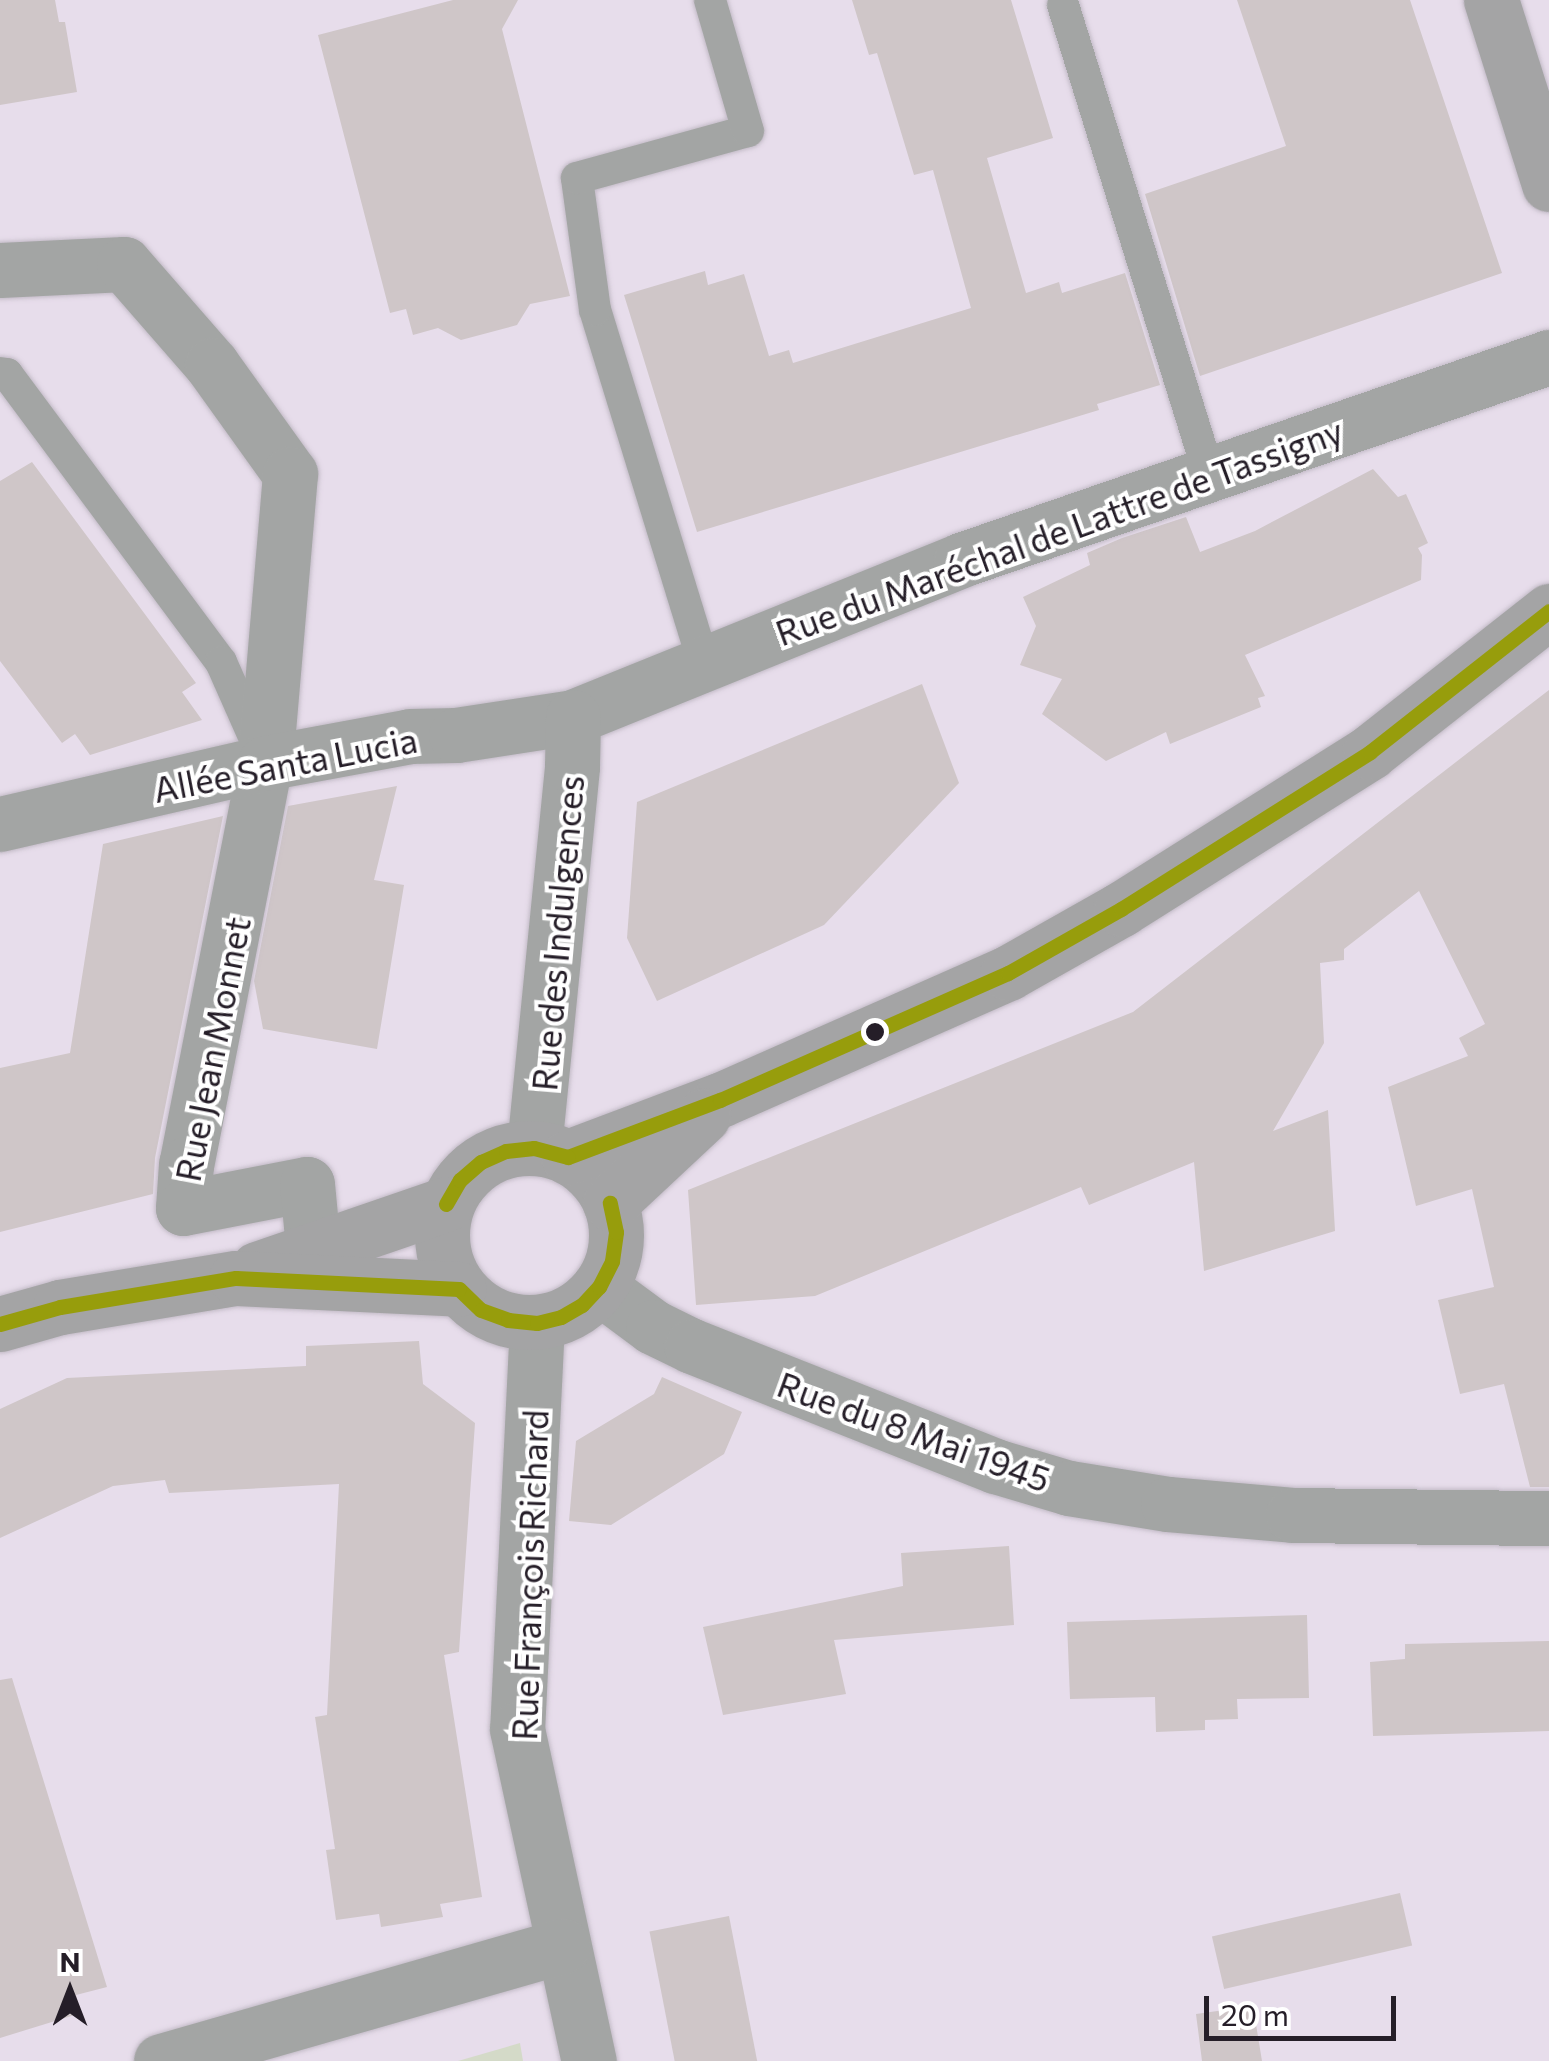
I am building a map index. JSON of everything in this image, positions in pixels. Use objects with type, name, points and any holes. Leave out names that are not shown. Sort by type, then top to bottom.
[{"type":"street","points":[[1491,0],[1549,184]]},
{"type":"street","points":[[0,270],[124,264],[212,365],[290,474],[266,763]]},
{"type":"street","name":"Rue du Maréchal de Lattre de Tassigny","points":[[572,717],[961,560],[1484,376],[1549,357]]},
{"type":"street","points":[[551,1152],[600,1184],[610,1203],[616,1232],[612,1261],[600,1287],[582,1306],[561,1317],[537,1322],[508,1320],[481,1310],[459,1290],[442,1248],[446,1204],[460,1180],[481,1162],[506,1151],[551,1152],[720,1100],[1008,973],[1120,909],[1370,752],[1549,611]]},
{"type":"street","name":"Allée Santa Lucia","points":[[0,824],[266,763],[410,736],[456,735],[572,717]]},
{"type":"street","name":"Rue des Indulgences","points":[[551,1152],[572,717]]},
{"type":"street","name":"Rue Jean Monnet","points":[[266,763],[186,1164],[184,1208],[307,1184],[313,1247]]},
{"type":"street","points":[[610,1203],[720,1100]]},
{"type":"street","points":[[236,1278],[313,1247],[446,1204]]},
{"type":"street","points":[[0,1324],[60,1306],[236,1278],[459,1290]]},
{"type":"street","name":"Rue du 8 Mai 1945","points":[[600,1287],[653,1327],[692,1346],[995,1466],[1069,1488],[1168,1504],[1294,1516],[1549,1518]]},
{"type":"street","name":"Rue François Richard","points":[[537,1322],[518,1729],[590,2061]]},
{"type":"street","points":[[161,2061],[563,1946]]},
{"type":"lane","points":[[704,664],[595,310],[577,178],[748,131],[710,0]]},
{"type":"lane","points":[[1062,5],[1209,475]]},
{"type":"lane","points":[[0,373],[7,374],[221,662],[266,763]]},
{"type":"green space","points":[[520,2043],[523,2061],[458,2061]]},
{"type":"building","points":[[0,0],[55,0],[59,22],[65,22],[77,92],[0,105]]},
{"type":"building","points":[[453,0],[518,0],[502,29],[570,296],[530,304],[517,325],[461,340],[438,328],[413,335],[406,309],[390,313],[318,35]]},
{"type":"building","points":[[852,0],[1011,0],[1053,138],[987,158],[1026,293],[1059,282],[1062,293],[1125,273],[1160,385],[1097,404],[1099,410],[697,532],[624,295],[705,271],[708,285],[744,274],[769,356],[789,350],[793,363],[971,308],[933,170],[914,175],[877,53],[869,55]]},
{"type":"building","points":[[1237,0],[1410,0],[1502,273],[1200,376],[1145,194],[1286,146]]},
{"type":"building","points":[[32,462],[196,683],[182,692],[202,720],[90,755],[75,734],[62,743],[0,661],[0,481]]},
{"type":"building","points":[[1373,469],[1398,497],[1406,494],[1428,543],[1418,548],[1422,555],[1421,580],[1245,655],[1265,696],[1258,698],[1261,707],[1170,744],[1166,732],[1106,761],[1042,714],[1062,679],[1020,665],[1036,626],[1023,597],[1090,565],[1087,553],[1122,538],[1186,517],[1200,552],[1255,531]]},
{"type":"building","points":[[922,684],[959,783],[824,925],[657,1001],[627,938],[637,802]]},
{"type":"building","points":[[1549,690],[1549,1487],[1530,1487],[1504,1384],[1460,1394],[1438,1300],[1494,1287],[1472,1189],[1416,1206],[1388,1087],[1468,1056],[1459,1038],[1485,1024],[1419,891],[1344,949],[1344,960],[1320,963],[1324,1043],[1273,1131],[1328,1110],[1335,1231],[1204,1271],[1194,1162],[1089,1205],[1081,1187],[815,1296],[696,1305],[688,1190],[1133,1012]]},
{"type":"building","points":[[397,786],[374,880],[404,885],[377,1049],[263,1029],[254,981],[288,806]]},
{"type":"building","points":[[223,816],[155,1158],[153,1194],[0,1232],[0,1068],[70,1053],[103,844]]},
{"type":"building","points":[[419,1341],[423,1384],[475,1423],[459,1652],[444,1655],[482,1897],[440,1904],[443,1917],[381,1927],[379,1914],[336,1920],[326,1850],[335,1849],[315,1717],[327,1715],[339,1484],[169,1493],[165,1480],[113,1486],[0,1538],[0,1409],[67,1378],[306,1366],[306,1346]]},
{"type":"building","points":[[662,1377],[742,1412],[724,1454],[611,1525],[569,1521],[576,1441],[654,1394]]},
{"type":"building","points":[[1009,1546],[1014,1625],[834,1640],[846,1694],[723,1715],[703,1627],[903,1586],[901,1553]]},
{"type":"building","points":[[1307,1615],[1309,1698],[1237,1699],[1238,1719],[1205,1720],[1205,1730],[1156,1732],[1155,1697],[1070,1699],[1067,1622]]},
{"type":"building","points":[[1549,1641],[1549,1731],[1373,1736],[1370,1662],[1405,1659],[1405,1644]]},
{"type":"building","points":[[12,1678],[107,1987],[76,1995],[81,2013],[0,2038],[0,1680]]},
{"type":"building","points":[[1400,1893],[1412,1946],[1224,1989],[1212,1936]]},
{"type":"building","points":[[729,1916],[757,2061],[675,2061],[649,1931]]},
{"type":"building","points":[[1253,2006],[1262,2061],[1202,2061],[1196,2014]]},
{"type":"transit line","points":[[568,1157],[720,1100],[1008,973],[1121,909],[1370,752],[1549,611]]},
{"type":"transit line","points":[[446,1204],[460,1180],[481,1162],[506,1151],[534,1148],[568,1157]]},
{"type":"transit line","points":[[459,1289],[481,1310],[508,1320],[537,1323],[561,1317],[582,1305],[599,1287],[612,1261],[616,1232],[610,1203]]},
{"type":"transit line","points":[[0,1324],[60,1307],[236,1278],[459,1289]]}]
